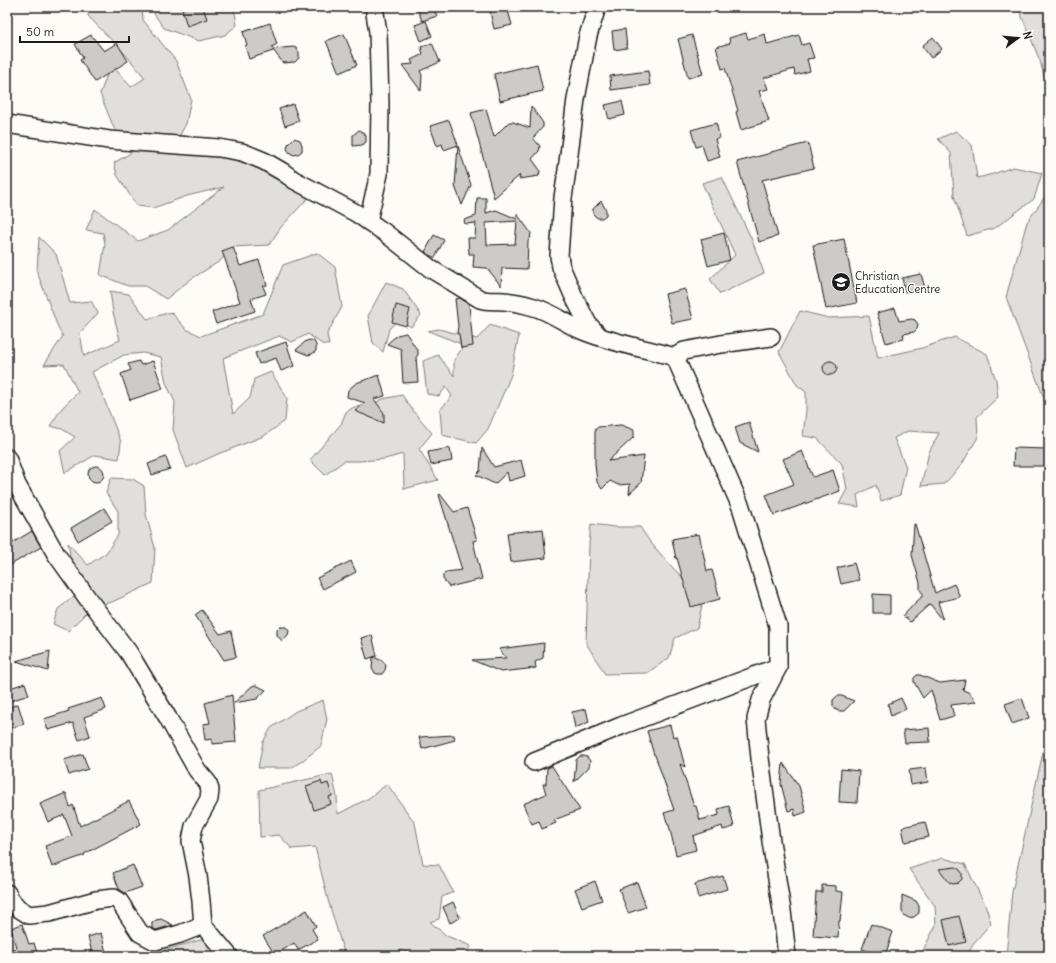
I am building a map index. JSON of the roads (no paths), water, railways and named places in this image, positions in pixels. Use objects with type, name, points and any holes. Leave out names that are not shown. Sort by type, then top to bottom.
[{"type":"street","points":[[368,222],[378,174],[380,103],[378,32],[374,7]]},
{"type":"street","points":[[597,7],[588,36],[576,99],[563,198],[559,256],[561,267],[574,296],[588,324],[598,336]]},
{"type":"street","points":[[7,124],[109,140],[219,148],[242,152],[264,161],[294,180],[356,213],[384,232],[431,270],[480,299],[487,301],[497,300],[520,303],[538,308],[549,312],[581,330],[629,346],[652,350],[675,357],[741,507],[778,626],[778,667],[761,700],[756,719],[787,956]]},
{"type":"street","points":[[675,357],[684,351],[771,337]]},
{"type":"street","points":[[7,458],[17,485],[56,554],[129,653],[197,770],[208,783],[210,790],[209,799],[194,826],[191,840],[198,876],[203,925],[229,956]]},
{"type":"street","points":[[534,762],[621,726],[778,667]]},
{"type":"street","points":[[7,893],[18,908],[29,915],[49,913],[96,900],[114,898],[119,901],[140,933],[155,941],[203,925]]},
{"type":"waterway","points":[[1046,956],[1049,939]]},
{"type":"place","name":"Christian Education Centre","points":[[841,282]]}]
